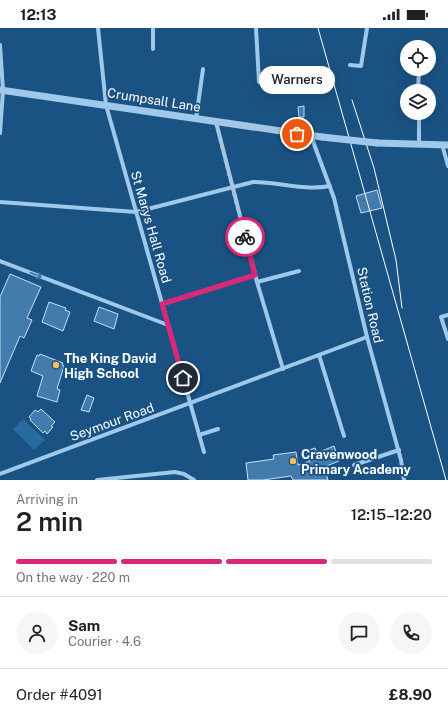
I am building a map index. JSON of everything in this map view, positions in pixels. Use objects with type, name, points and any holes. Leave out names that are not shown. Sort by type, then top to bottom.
[{"type":"street","name":"St Marys Hall Road","points":[[98,28],[106,105],[204,452]]},
{"type":"street","points":[[153,28],[153,49]]},
{"type":"street","points":[[256,28],[259,82]]},
{"type":"street","points":[[350,65],[361,66],[367,28]]},
{"type":"street","points":[[0,45],[0,134]]},
{"type":"street","points":[[196,119],[203,69]]},
{"type":"street","name":"Crumpsall Lane","points":[[1,90],[311,136],[377,142],[445,144]]},
{"type":"street","points":[[418,120],[419,143]]},
{"type":"street","points":[[216,122],[255,275],[283,369]]},
{"type":"street","name":"Station Road","points":[[311,136],[330,186],[367,338],[399,450],[404,480]]},
{"type":"street","points":[[445,144],[448,166]]},
{"type":"street","points":[[0,202],[136,212],[253,182],[266,182],[295,187],[330,186]]},
{"type":"street","points":[[0,261],[168,325]]},
{"type":"street","points":[[257,282],[299,271]]},
{"type":"street","points":[[162,304],[255,275]]},
{"type":"street","points":[[448,315],[442,317],[448,339]]},
{"type":"street","name":"Seymour Road","points":[[0,474],[367,338]]},
{"type":"street","points":[[319,355],[344,436]]},
{"type":"street","points":[[199,435],[218,429]]},
{"type":"street","points":[[354,465],[399,450]]},
{"type":"street","points":[[97,480],[175,472],[184,474],[194,480]]},
{"type":"shaded area","points":[[23,419],[45,440],[34,450],[13,429]]},
{"type":"building","points":[[304,106],[304,117],[299,117],[298,107]]},
{"type":"building","points":[[377,190],[382,208],[361,213],[356,196]]},
{"type":"building","points":[[10,274],[41,287],[27,318],[32,320],[24,338],[20,336],[0,383],[0,297]]},
{"type":"building","points":[[49,302],[66,308],[65,310],[70,312],[63,331],[42,322]]},
{"type":"building","points":[[99,307],[118,314],[114,329],[94,321]]},
{"type":"building","points":[[40,354],[63,363],[62,365],[64,366],[57,389],[60,390],[57,402],[37,396],[43,376],[31,371],[37,355],[39,356]]},
{"type":"building","points":[[87,395],[94,398],[89,412],[81,410]]},
{"type":"building","points":[[41,409],[55,422],[47,434],[45,431],[43,433],[30,420],[31,419],[29,417],[35,410],[38,412]]},
{"type":"building","points":[[334,446],[339,461],[324,467],[328,480],[293,480],[291,476],[263,480],[248,480],[246,463],[274,459],[273,455],[296,452],[298,465],[310,461],[306,451],[315,448],[317,453]]},
{"type":"tram line","points":[[318,28],[446,480]]},
{"type":"tram line","points":[[352,100],[374,168],[396,260],[402,308]]},
{"type":"way so far","points":[[245,237],[216,122],[297,134]]},
{"type":"place","name":"Warners","points":[[297,134]]},
{"type":"place","name":"The King David High School","points":[[56,365]]},
{"type":"place","name":"Cravenwood Primary Academy","points":[[293,461]]},
{"type":"route","points":[[183,378],[162,304],[255,275],[245,237]]}]
